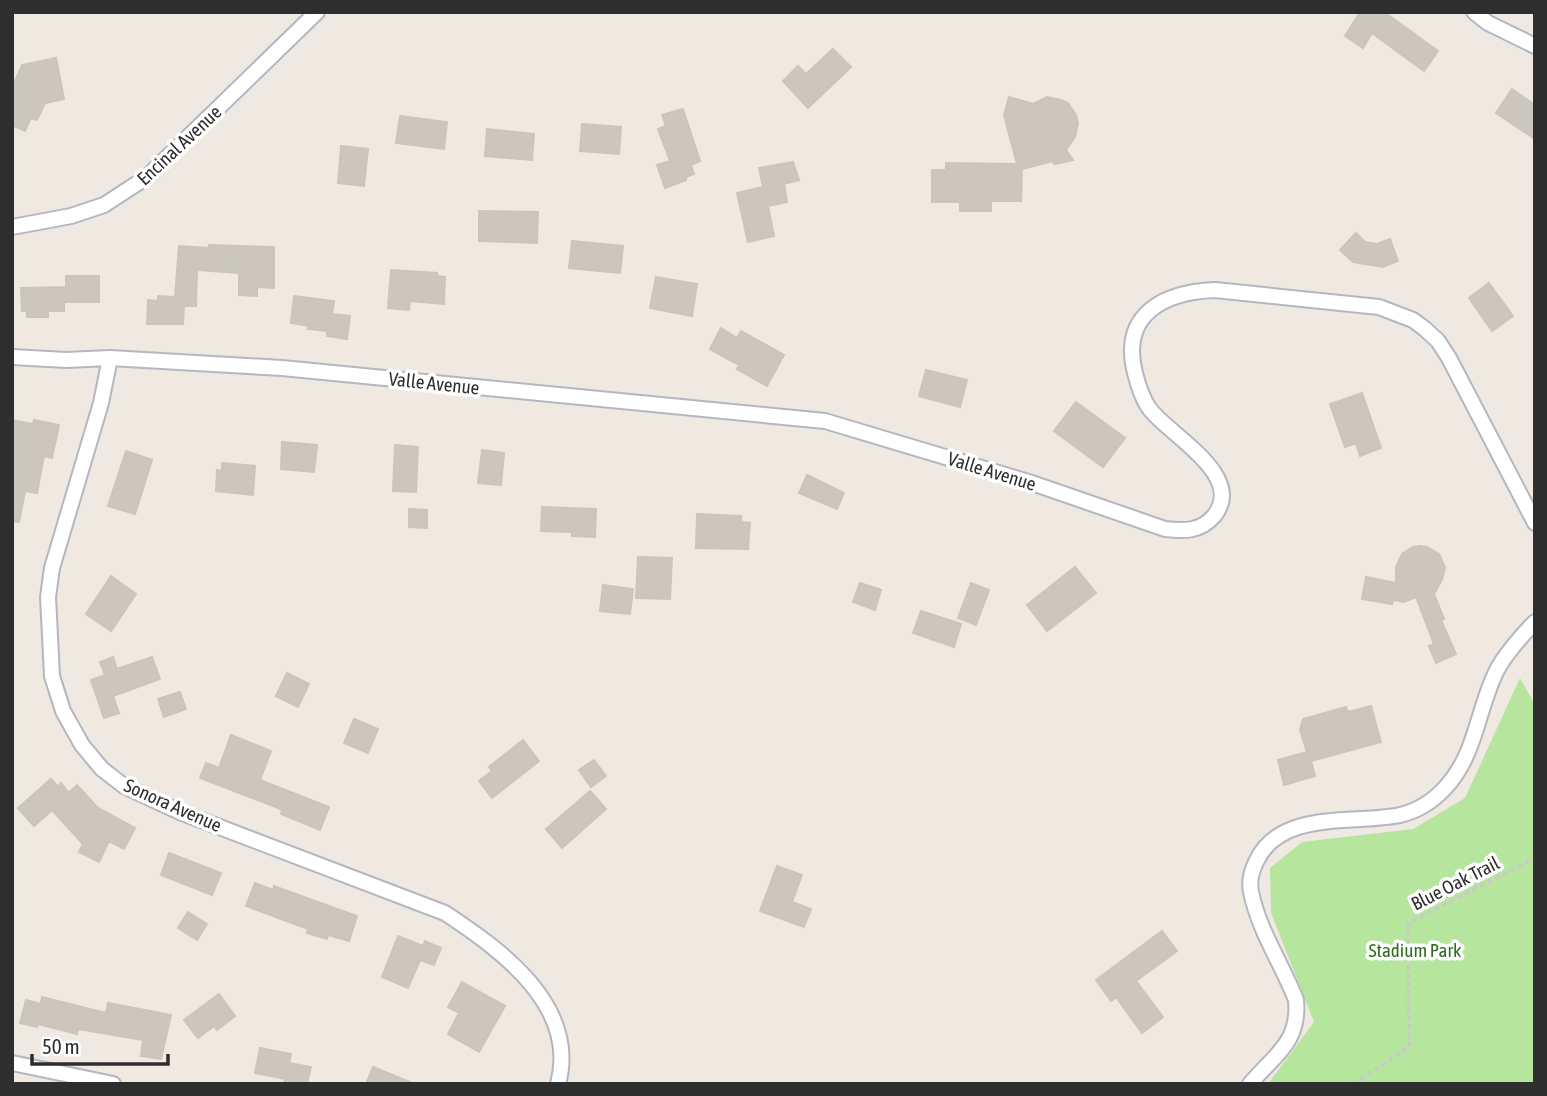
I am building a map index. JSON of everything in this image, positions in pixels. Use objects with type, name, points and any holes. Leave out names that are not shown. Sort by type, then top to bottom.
[{"type":"street","name":"Encinal Avenue","points":[[12,227],[71,216],[104,205],[147,177],[317,12]]},
{"type":"street","points":[[1474,12],[1488,23],[1535,46]]},
{"type":"street","name":"Valle Avenue","points":[[12,357],[66,360],[110,358],[282,368],[825,421],[1032,483],[1165,529],[1188,531],[1210,520],[1219,510],[1219,486],[1205,460],[1149,409],[1139,387],[1131,352],[1134,333],[1141,321],[1163,301],[1190,291],[1215,289],[1379,307],[1413,320],[1438,341],[1449,358],[1535,523]]},
{"type":"street","name":"Sonora Avenue","points":[[110,358],[101,403],[52,568],[48,597],[52,676],[63,711],[82,745],[102,769],[124,786],[180,812],[446,913],[476,933],[515,965],[546,1004],[553,1018],[561,1056],[562,1070],[558,1084]]},
{"type":"street","points":[[1250,1084],[1288,1044],[1297,1015],[1296,1000],[1258,918],[1251,893],[1249,879],[1262,850],[1280,833],[1302,825],[1401,814],[1426,804],[1445,788],[1460,769],[1473,743],[1497,669],[1535,622]]},
{"type":"street","points":[[12,1063],[113,1084]]},
{"type":"path","name":"Blue Oak Trail","points":[[1353,1084],[1409,1047],[1408,923],[1535,858]]},
{"type":"green space","name":"Stadium Park","points":[[1520,678],[1535,705],[1535,1084],[1268,1084],[1314,1022],[1271,913],[1270,868],[1302,842],[1413,829],[1465,798]]},
{"type":"building","points":[[1360,12],[1384,12],[1438,51],[1424,71],[1372,33],[1363,48],[1345,36]]},
{"type":"building","points":[[833,49],[851,67],[808,108],[783,81],[798,66],[806,74]]},
{"type":"building","points":[[56,58],[64,99],[45,103],[37,120],[31,118],[25,131],[12,125],[12,88],[22,65]]},
{"type":"building","points":[[1512,89],[1535,105],[1535,139],[1496,113]]},
{"type":"building","points":[[1009,97],[1033,104],[1047,97],[1068,103],[1078,123],[1075,137],[1066,150],[1073,160],[1054,164],[1053,161],[1022,169],[1021,201],[991,201],[991,211],[960,211],[960,202],[932,202],[932,170],[946,170],[946,163],[1017,164],[1004,115]]},
{"type":"building","points":[[683,109],[700,161],[691,165],[694,174],[665,188],[657,165],[670,161],[658,129],[666,126],[662,115]]},
{"type":"building","points":[[400,116],[447,122],[444,149],[396,143]]},
{"type":"building","points":[[582,124],[621,127],[619,154],[580,151]]},
{"type":"building","points":[[487,129],[534,134],[532,160],[485,156]]},
{"type":"building","points":[[341,146],[368,149],[364,186],[338,183]]},
{"type":"building","points":[[793,162],[799,180],[784,184],[787,202],[768,206],[774,236],[748,242],[737,193],[763,187],[759,168]]},
{"type":"building","points":[[479,211],[538,212],[537,243],[479,241]]},
{"type":"building","points":[[1356,233],[1365,242],[1377,244],[1390,239],[1398,261],[1383,267],[1353,262],[1340,250]]},
{"type":"building","points":[[572,241],[623,246],[620,273],[569,268]]},
{"type":"building","points":[[209,245],[274,247],[274,288],[257,287],[257,296],[239,295],[239,273],[197,270],[196,306],[184,306],[183,324],[147,324],[148,300],[158,301],[158,296],[175,297],[179,246],[209,248]]},
{"type":"building","points":[[391,270],[437,273],[437,276],[445,277],[444,304],[410,301],[409,310],[388,308]]},
{"type":"building","points":[[66,276],[99,276],[99,302],[64,302],[64,311],[48,311],[48,317],[27,317],[27,311],[22,311],[21,288],[66,287]]},
{"type":"building","points":[[656,277],[697,284],[692,316],[650,308]]},
{"type":"building","points":[[1489,283],[1513,316],[1492,331],[1469,298]]},
{"type":"building","points":[[294,296],[334,301],[332,314],[350,316],[347,339],[327,336],[327,331],[308,329],[309,326],[291,323]]},
{"type":"building","points":[[721,328],[737,338],[741,331],[784,355],[767,386],[737,369],[739,365],[710,349]]},
{"type":"building","points":[[926,370],[967,380],[960,407],[919,396]]},
{"type":"building","points":[[1362,393],[1381,448],[1360,456],[1356,443],[1345,447],[1330,404]]},
{"type":"building","points":[[1076,402],[1125,438],[1103,467],[1054,431]]},
{"type":"building","points":[[12,420],[33,424],[34,420],[59,425],[52,458],[44,456],[37,493],[25,491],[19,522],[12,521]]},
{"type":"building","points":[[282,442],[317,445],[314,472],[281,469]]},
{"type":"building","points":[[395,445],[418,447],[416,492],[393,491]]},
{"type":"building","points":[[482,450],[504,453],[501,485],[478,483]]},
{"type":"building","points":[[126,451],[152,460],[135,514],[108,506]]},
{"type":"building","points":[[222,463],[255,466],[253,495],[216,491],[217,470],[222,471]]},
{"type":"building","points":[[807,475],[844,493],[837,509],[799,493]]},
{"type":"building","points":[[542,507],[596,509],[595,537],[572,536],[572,532],[541,531]]},
{"type":"building","points":[[409,509],[427,510],[427,528],[409,527]]},
{"type":"building","points":[[697,514],[741,516],[741,522],[750,523],[748,549],[696,548]]},
{"type":"building","points":[[1420,546],[1439,554],[1445,567],[1442,580],[1434,594],[1444,619],[1441,620],[1456,654],[1436,663],[1429,646],[1434,644],[1416,597],[1404,602],[1393,600],[1392,604],[1362,599],[1366,577],[1396,583],[1396,567],[1402,554]]},
{"type":"building","points":[[638,557],[672,558],[670,599],[636,598]]},
{"type":"building","points":[[1075,567],[1096,593],[1047,631],[1027,605]]},
{"type":"building","points":[[111,576],[136,594],[111,631],[86,614]]},
{"type":"building","points":[[860,583],[881,590],[875,610],[853,602]]},
{"type":"building","points":[[971,583],[989,590],[976,625],[958,618]]},
{"type":"building","points":[[603,585],[633,589],[630,614],[600,611]]},
{"type":"building","points":[[921,611],[961,624],[954,647],[913,633]]},
{"type":"building","points":[[113,657],[117,669],[152,657],[160,679],[113,696],[119,713],[104,718],[91,680],[105,675],[100,662]]},
{"type":"building","points":[[287,673],[309,684],[298,707],[276,696]]},
{"type":"building","points":[[180,692],[186,709],[164,717],[158,699]]},
{"type":"building","points":[[1371,706],[1381,742],[1311,761],[1315,776],[1284,785],[1278,760],[1307,752],[1300,730],[1303,719],[1346,707],[1348,712]]},
{"type":"building","points":[[354,719],[378,729],[368,753],[344,743]]},
{"type":"building","points":[[231,735],[271,751],[260,780],[329,807],[320,830],[281,814],[282,810],[276,807],[200,778],[206,763],[219,768]]},
{"type":"building","points":[[523,740],[539,761],[492,798],[479,781],[492,771],[489,767]]},
{"type":"building","points":[[594,760],[606,776],[591,787],[579,770]]},
{"type":"building","points":[[51,779],[58,787],[61,783],[69,793],[77,785],[98,808],[135,828],[124,849],[109,841],[99,862],[79,852],[83,844],[52,810],[34,826],[18,808]]},
{"type":"building","points":[[590,791],[606,809],[562,848],[546,829]]},
{"type":"building","points":[[169,853],[221,873],[212,895],[161,875]]},
{"type":"building","points":[[777,866],[802,875],[792,902],[811,909],[804,927],[760,911]]},
{"type":"building","points":[[255,883],[273,890],[274,886],[357,916],[349,941],[328,935],[327,939],[307,933],[308,929],[246,906]]},
{"type":"building","points":[[188,912],[207,924],[197,940],[178,928]]},
{"type":"building","points":[[1162,931],[1177,951],[1136,981],[1163,1017],[1142,1033],[1116,997],[1111,1001],[1096,980]]},
{"type":"building","points":[[398,936],[423,946],[425,941],[441,948],[434,965],[420,960],[408,988],[382,977]]},
{"type":"building","points":[[462,982],[505,1006],[479,1052],[448,1034],[459,1013],[448,1007]]},
{"type":"building","points":[[219,994],[235,1016],[217,1030],[214,1026],[198,1038],[184,1020]]},
{"type":"building","points":[[42,997],[106,1013],[108,1003],[171,1015],[161,1059],[141,1056],[143,1040],[78,1029],[77,1034],[38,1024],[37,1027],[20,1023],[26,1000],[41,1004]]},
{"type":"building","points":[[260,1048],[291,1054],[289,1063],[311,1067],[307,1084],[284,1084],[285,1079],[255,1073]]},
{"type":"building","points":[[373,1067],[412,1083],[412,1084],[366,1084]]}]
